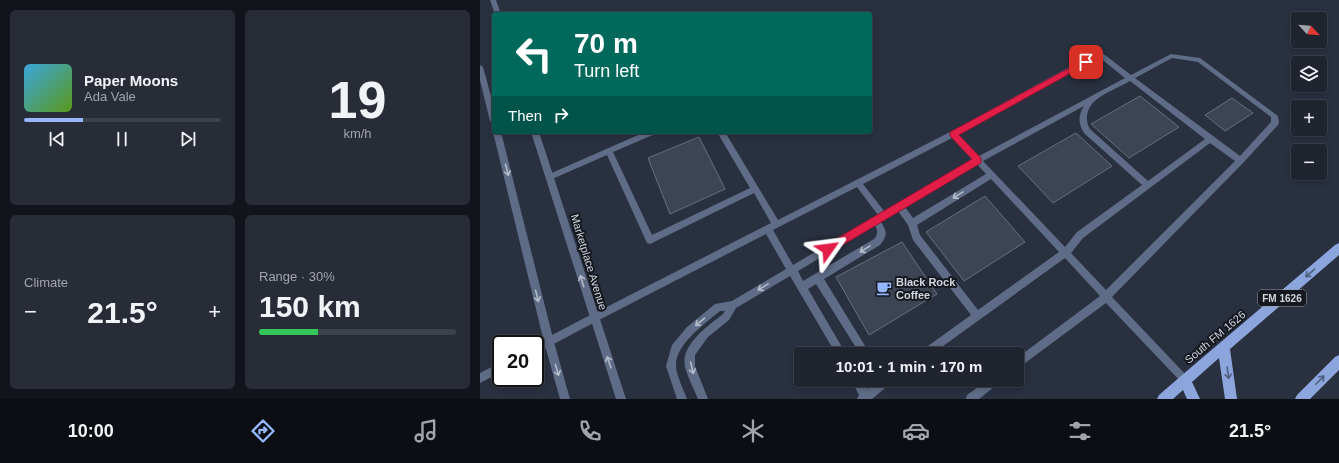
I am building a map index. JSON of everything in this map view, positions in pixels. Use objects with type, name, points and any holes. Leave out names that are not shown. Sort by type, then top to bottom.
[{"type":"main road","name":"South FM 1626","points":[[1163,399],[1339,248]]},
{"type":"main road","points":[[1224,347],[1231,399]]},
{"type":"main road","points":[[1301,399],[1339,361]]},
{"type":"main road","points":[[1185,380],[1194,399]]},
{"type":"street","points":[[494,0],[497,12]]},
{"type":"street","points":[[544,344],[953,134],[1099,54],[1240,161]]},
{"type":"street","points":[[682,399],[672,366],[675,348],[690,330],[718,307],[733,305],[978,160],[1129,77],[1171,56],[1200,60],[1268,109],[1274,116],[1275,123],[1240,161],[1106,296],[1024,359]]},
{"type":"street","points":[[480,68],[492,113]]},
{"type":"street","points":[[1094,96],[1082,117],[1082,124],[1087,132],[1147,185]]},
{"type":"street","points":[[497,134],[549,342],[565,399]]},
{"type":"street","name":"Marketplace Avenue","points":[[536,134],[621,399]]},
{"type":"street","points":[[550,177],[647,134]]},
{"type":"street","points":[[722,134],[755,189],[792,270],[837,347]]},
{"type":"street","points":[[953,134],[1185,380]]},
{"type":"street","points":[[934,347],[1065,253],[1080,235],[1210,139]]},
{"type":"street","points":[[609,151],[650,240],[755,189]]},
{"type":"street","points":[[912,223],[992,175]]},
{"type":"street","points":[[802,287],[877,242],[881,237],[882,231],[879,218],[858,182]]},
{"type":"street","points":[[899,206],[912,223],[916,237],[977,316]]},
{"type":"street","points":[[818,278],[861,347]]},
{"type":"street","points":[[703,399],[690,366],[690,353],[705,334],[726,317],[733,305]]},
{"type":"street","points":[[480,378],[492,372]]},
{"type":"street","points":[[860,387],[865,398],[877,387]]},
{"type":"street","points":[[971,399],[987,387]]},
{"type":"building","points":[[1140,96],[1179,127],[1129,158],[1091,124]]},
{"type":"building","points":[[1232,98],[1253,113],[1225,131],[1205,115]]},
{"type":"building","points":[[1076,133],[1112,166],[1053,203],[1018,166]]},
{"type":"building","points":[[699,137],[725,189],[670,214],[648,158]]},
{"type":"building","points":[[985,196],[1025,242],[964,281],[926,232]]},
{"type":"building","points":[[902,242],[937,294],[869,335],[836,277]]},
{"type":"place","name":"Black Rock Coffee","points":[[884,288]]},
{"type":"route","points":[[828,249],[978,160],[953,134],[1086,62]]}]
